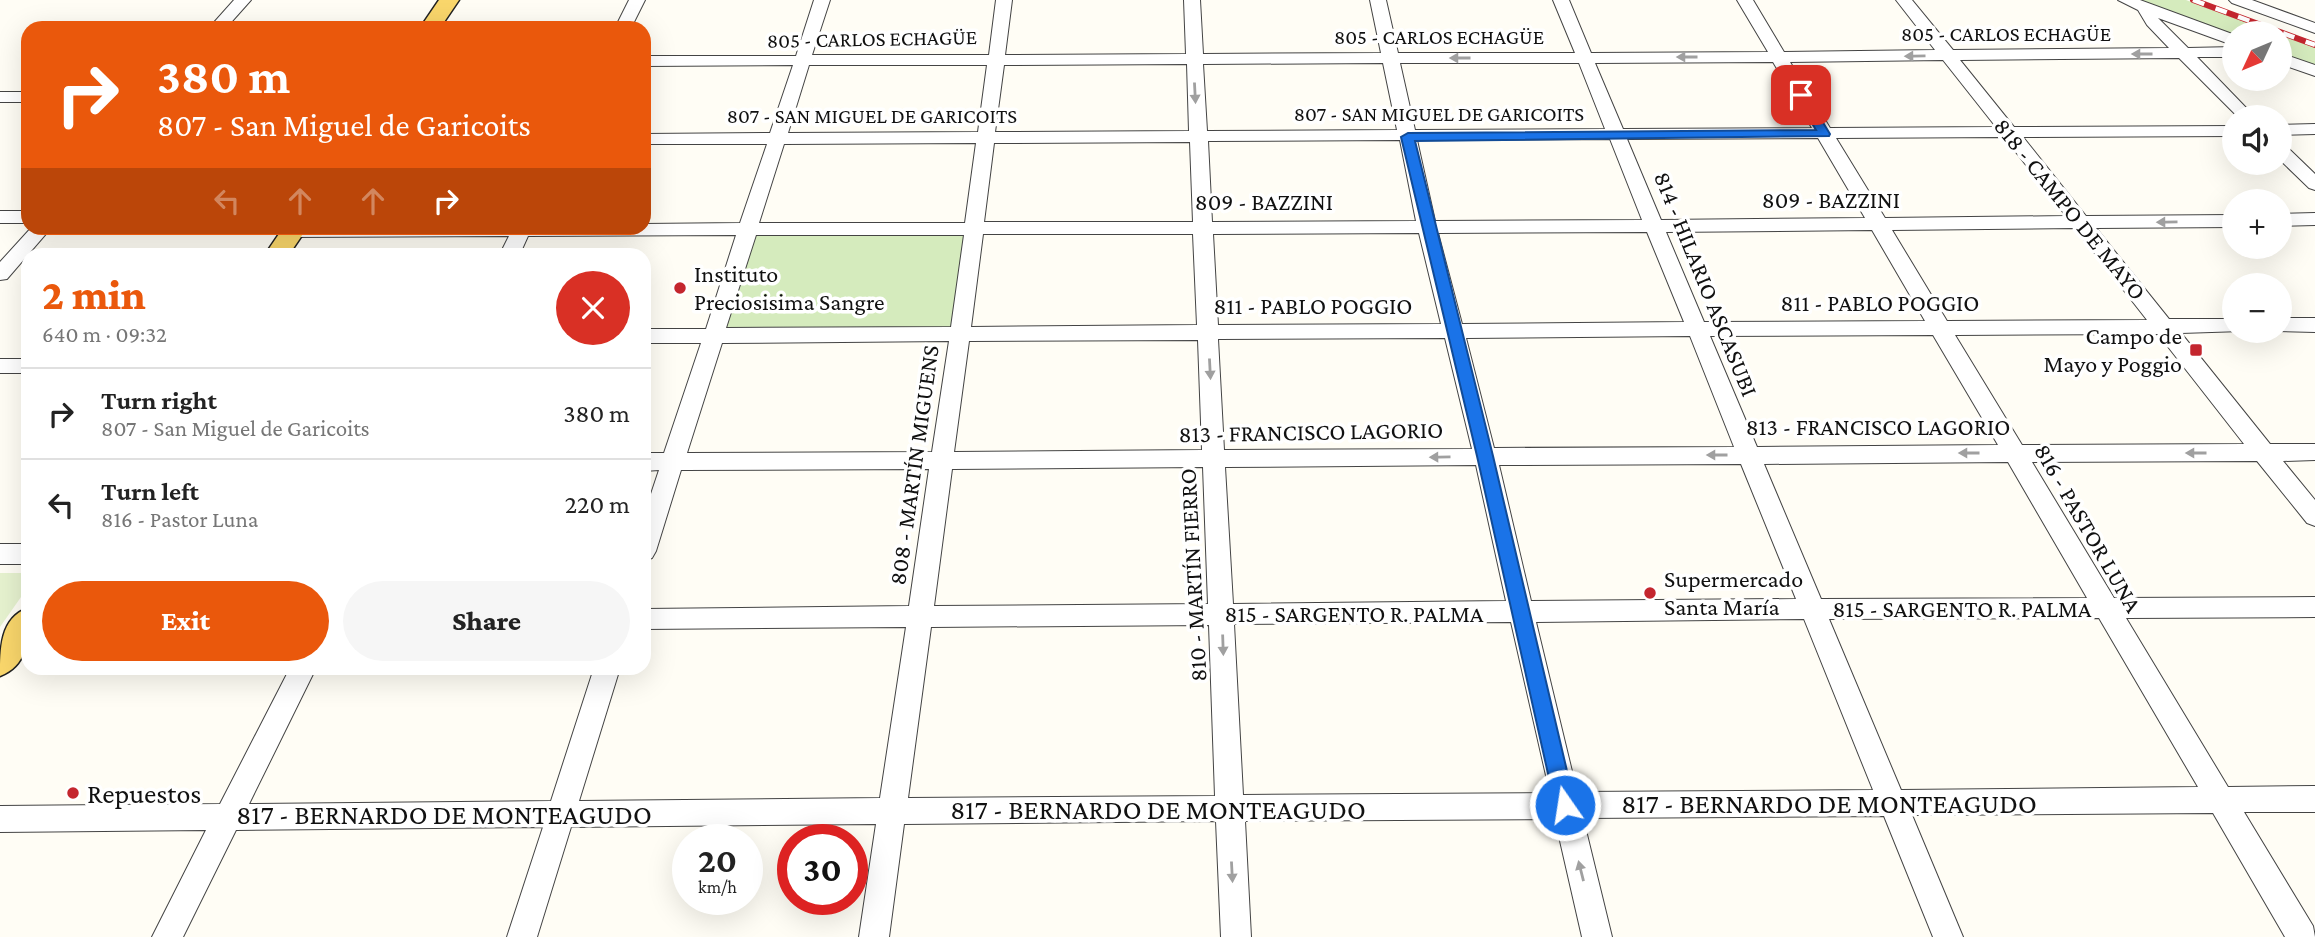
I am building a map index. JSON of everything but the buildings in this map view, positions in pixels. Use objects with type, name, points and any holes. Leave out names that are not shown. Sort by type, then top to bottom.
[{"type":"main road","points":[[435,21],[449,0]]},
{"type":"main road","points":[[0,662],[21,632]]},
{"type":"street","points":[[224,21],[243,0]]},
{"type":"street","points":[[626,21],[637,0]]},
{"type":"street","points":[[651,529],[822,0]]},
{"type":"street","name":"808 - MARTÍN MIGUENS","points":[[874,937],[960,334],[1004,0]]},
{"type":"street","name":"810 - MARTÍN FIERRO","points":[[1192,0],[1236,937]]},
{"type":"street","points":[[1378,0],[1427,226],[1485,456],[1597,937]]},
{"type":"street","name":"814 - HILARIO ASCASUBI","points":[[1561,0],[1948,937]]},
{"type":"street","name":"816 - PASTOR LUNA","points":[[1745,0],[2302,937]]},
{"type":"street","name":"818 - CAMPO DE MAYO","points":[[1904,0],[2315,517]]},
{"type":"street","points":[[2126,0],[2222,36]]},
{"type":"street","points":[[2237,0],[2261,5],[2315,28]]},
{"type":"street","points":[[2144,7],[2152,22],[2235,105]]},
{"type":"street","name":"805 - CARLOS ECHAGÜE","points":[[651,61],[2222,53]]},
{"type":"street","points":[[2292,62],[2315,71]]},
{"type":"street","points":[[0,97],[21,96]]},
{"type":"street","points":[[2292,130],[2315,130]]},
{"type":"street","name":"807 - SAN MIGUEL DE GARICOITS","points":[[651,139],[2222,131]]},
{"type":"street","points":[[2292,162],[2315,184]]},
{"type":"street","points":[[0,217],[21,217]]},
{"type":"street","points":[[2292,220],[2315,219]]},
{"type":"street","name":"809 - BAZZINI","points":[[651,230],[2222,221]]},
{"type":"street","points":[[0,274],[21,250]]},
{"type":"street","points":[[2292,325],[2315,325]]},
{"type":"street","name":"811 - PABLO POGGIO","points":[[651,336],[2222,326]]},
{"type":"street","points":[[0,366],[21,366]]},
{"type":"street","name":"813 - FRANCISCO LAGORIO","points":[[651,462],[2315,452]]},
{"type":"street","points":[[0,554],[21,554]]},
{"type":"street","name":"815 - SARGENTO R. PALMA","points":[[651,619],[1521,613],[1810,608],[2315,607]]},
{"type":"street","points":[[167,937],[299,675]]},
{"type":"street","points":[[522,937],[605,675]]},
{"type":"street","name":"817 - BERNARDO DE MONTEAGUDO","points":[[0,819],[2315,799]]},
{"type":"green space","points":[[2138,0],[2186,0],[2243,21],[2222,21],[2222,31]]},
{"type":"green space","points":[[2292,39],[2315,47],[2315,66],[2292,57]]},
{"type":"green space","points":[[965,232],[954,327],[724,329],[752,234]]},
{"type":"green space","points":[[0,573],[21,573],[21,597],[0,627]]},
{"type":"railway","points":[[2193,0],[2315,45]]},
{"type":"place","name":"Instituto Preciosisima Sangre","points":[[680,288]]},
{"type":"place","name":"Campo de Mayo y Poggio","points":[[2196,350]]},
{"type":"place","name":"Supermercado Santa María","points":[[1650,593]]},
{"type":"place","name":"Repuestos","points":[[73,793]]},
{"type":"route","points":[[1565,805],[1408,137],[1824,134],[1801,95]]}]
